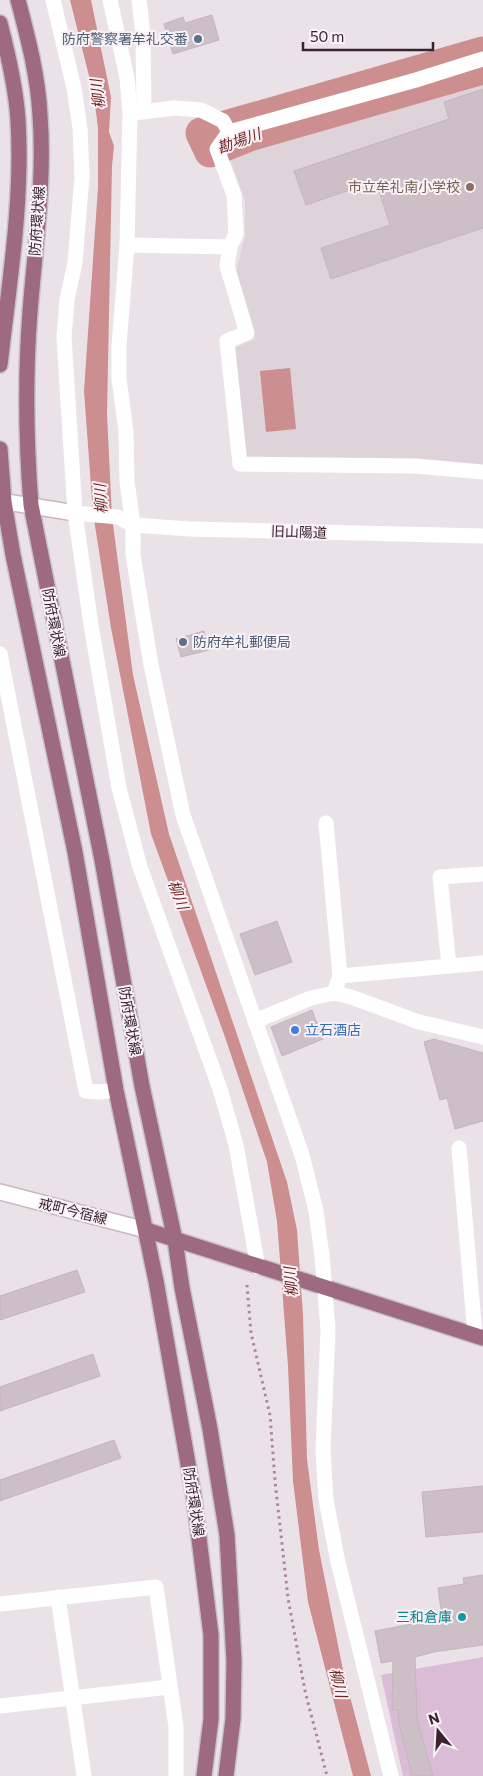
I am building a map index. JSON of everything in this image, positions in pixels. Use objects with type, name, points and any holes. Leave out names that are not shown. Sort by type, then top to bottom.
[{"type":"main road","name":"防府環状線","points":[[18,0],[29,40],[36,80],[42,147],[26,382],[26,447],[31,505],[102,860],[142,1086],[175,1240],[182,1288],[210,1429],[227,1535],[234,1662],[233,1719],[226,1776]]},
{"type":"main road","name":"防府環状線","points":[[0,23],[13,81],[18,118],[19,151],[16,223],[0,366]]},
{"type":"main road","name":"防府環状線","points":[[0,450],[2,502],[75,852],[116,1090],[146,1230],[194,1498],[212,1635],[210,1719],[204,1776]]},
{"type":"main road","points":[[146,1230],[479,1337]]},
{"type":"street","points":[[53,0],[74,88],[80,128],[82,176],[75,263],[66,299],[64,337],[91,625],[119,788],[140,867],[220,1089],[236,1145],[264,1269]]},
{"type":"street","points":[[110,0],[127,78],[137,112]]},
{"type":"street","points":[[139,0],[143,35],[137,112],[130,154],[119,346],[119,380],[126,431],[127,481],[133,555],[151,665],[180,806],[302,1155],[316,1211],[322,1256],[318,1286],[328,1330],[323,1449],[326,1500],[338,1562],[391,1776]]},
{"type":"street","points":[[483,59],[416,80],[229,132],[217,149],[234,195],[236,234],[230,247],[227,266],[247,334],[227,341],[240,464],[416,466],[483,472]]},
{"type":"street","points":[[137,112],[174,108],[201,110],[223,121],[229,132]]},
{"type":"street","points":[[126,245],[230,247]]},
{"type":"street","points":[[2,502],[81,513]]},
{"type":"street","name":"旧山陽道","points":[[81,513],[118,517],[132,525],[190,529],[483,536]]},
{"type":"street","points":[[0,654],[86,1092],[116,1090]]},
{"type":"street","points":[[326,823],[340,976],[334,993]]},
{"type":"street","points":[[449,966],[440,878],[483,874]]},
{"type":"street","points":[[340,976],[483,963]]},
{"type":"street","points":[[254,1021],[312,998],[334,993],[351,997],[419,1022],[483,1037]]},
{"type":"street","points":[[459,1148],[479,1337]]},
{"type":"street","name":"戒町今宿線","points":[[0,1192],[146,1230]]},
{"type":"street","points":[[0,1604],[156,1587],[176,1728],[176,1776]]},
{"type":"street","points":[[58,1597],[84,1776]]},
{"type":"street","points":[[0,1706],[169,1687]]},
{"type":"path","points":[[248,1285],[251,1333],[270,1415],[274,1481],[288,1598],[305,1691],[327,1776]]},
{"type":"shaded area","points":[[483,72],[483,468],[246,459],[234,348],[255,339],[236,272],[245,236],[245,201],[227,150],[247,138]]},
{"type":"shaded area","points":[[483,1657],[483,1776],[403,1776],[381,1675]]},
{"type":"water","name":"柳川","points":[[70,0],[91,0],[111,97],[109,132],[114,146],[107,414],[112,517],[133,675],[169,834],[287,1182],[297,1230],[303,1315],[307,1459],[319,1550],[343,1670],[371,1776],[353,1776],[308,1602],[293,1481],[288,1366],[277,1221],[267,1162],[225,1037],[151,834],[111,628],[93,513],[84,391],[98,187],[98,128],[94,96]]},
{"type":"water","points":[[290,368],[296,429],[266,432],[260,371]]},
{"type":"building","points":[[212,15],[219,40],[173,54],[164,24],[183,17],[185,23]]},
{"type":"building","points":[[483,89],[483,228],[331,279],[321,248],[390,225],[376,181],[306,205],[294,171],[449,119],[444,102]]},
{"type":"building","points":[[204,631],[209,650],[181,657],[176,639]]},
{"type":"building","points":[[277,921],[292,962],[255,975],[240,934]]},
{"type":"building","points":[[312,1010],[323,1039],[282,1056],[271,1027]]},
{"type":"building","points":[[434,1039],[483,1053],[483,1121],[455,1129],[447,1098],[440,1100],[424,1042]]},
{"type":"building","points":[[77,1270],[85,1292],[0,1320],[0,1296]]},
{"type":"building","points":[[93,1354],[100,1376],[0,1411],[0,1387]]},
{"type":"building","points":[[114,1440],[121,1458],[0,1501],[0,1480]]},
{"type":"building","points":[[483,1486],[483,1532],[426,1537],[422,1492]]},
{"type":"building","points":[[483,1575],[483,1645],[434,1652],[415,1657],[417,1719],[433,1776],[412,1776],[399,1724],[398,1710],[392,1710],[393,1661],[381,1663],[375,1631],[442,1618],[438,1588],[464,1584],[463,1578]]},
{"type":"waterway","name":"勘場川","points":[[483,52],[201,133],[210,152],[252,135],[483,69]]},
{"type":"place","name":"防府警察署牟礼交番","points":[[198,39]]},
{"type":"place","name":"市立牟礼南小学校","points":[[470,187]]},
{"type":"place","name":"防府牟礼郵便局","points":[[183,642]]},
{"type":"place","name":"立石酒店","points":[[295,1030]]},
{"type":"place","name":"三和倉庫","points":[[462,1617]]}]
